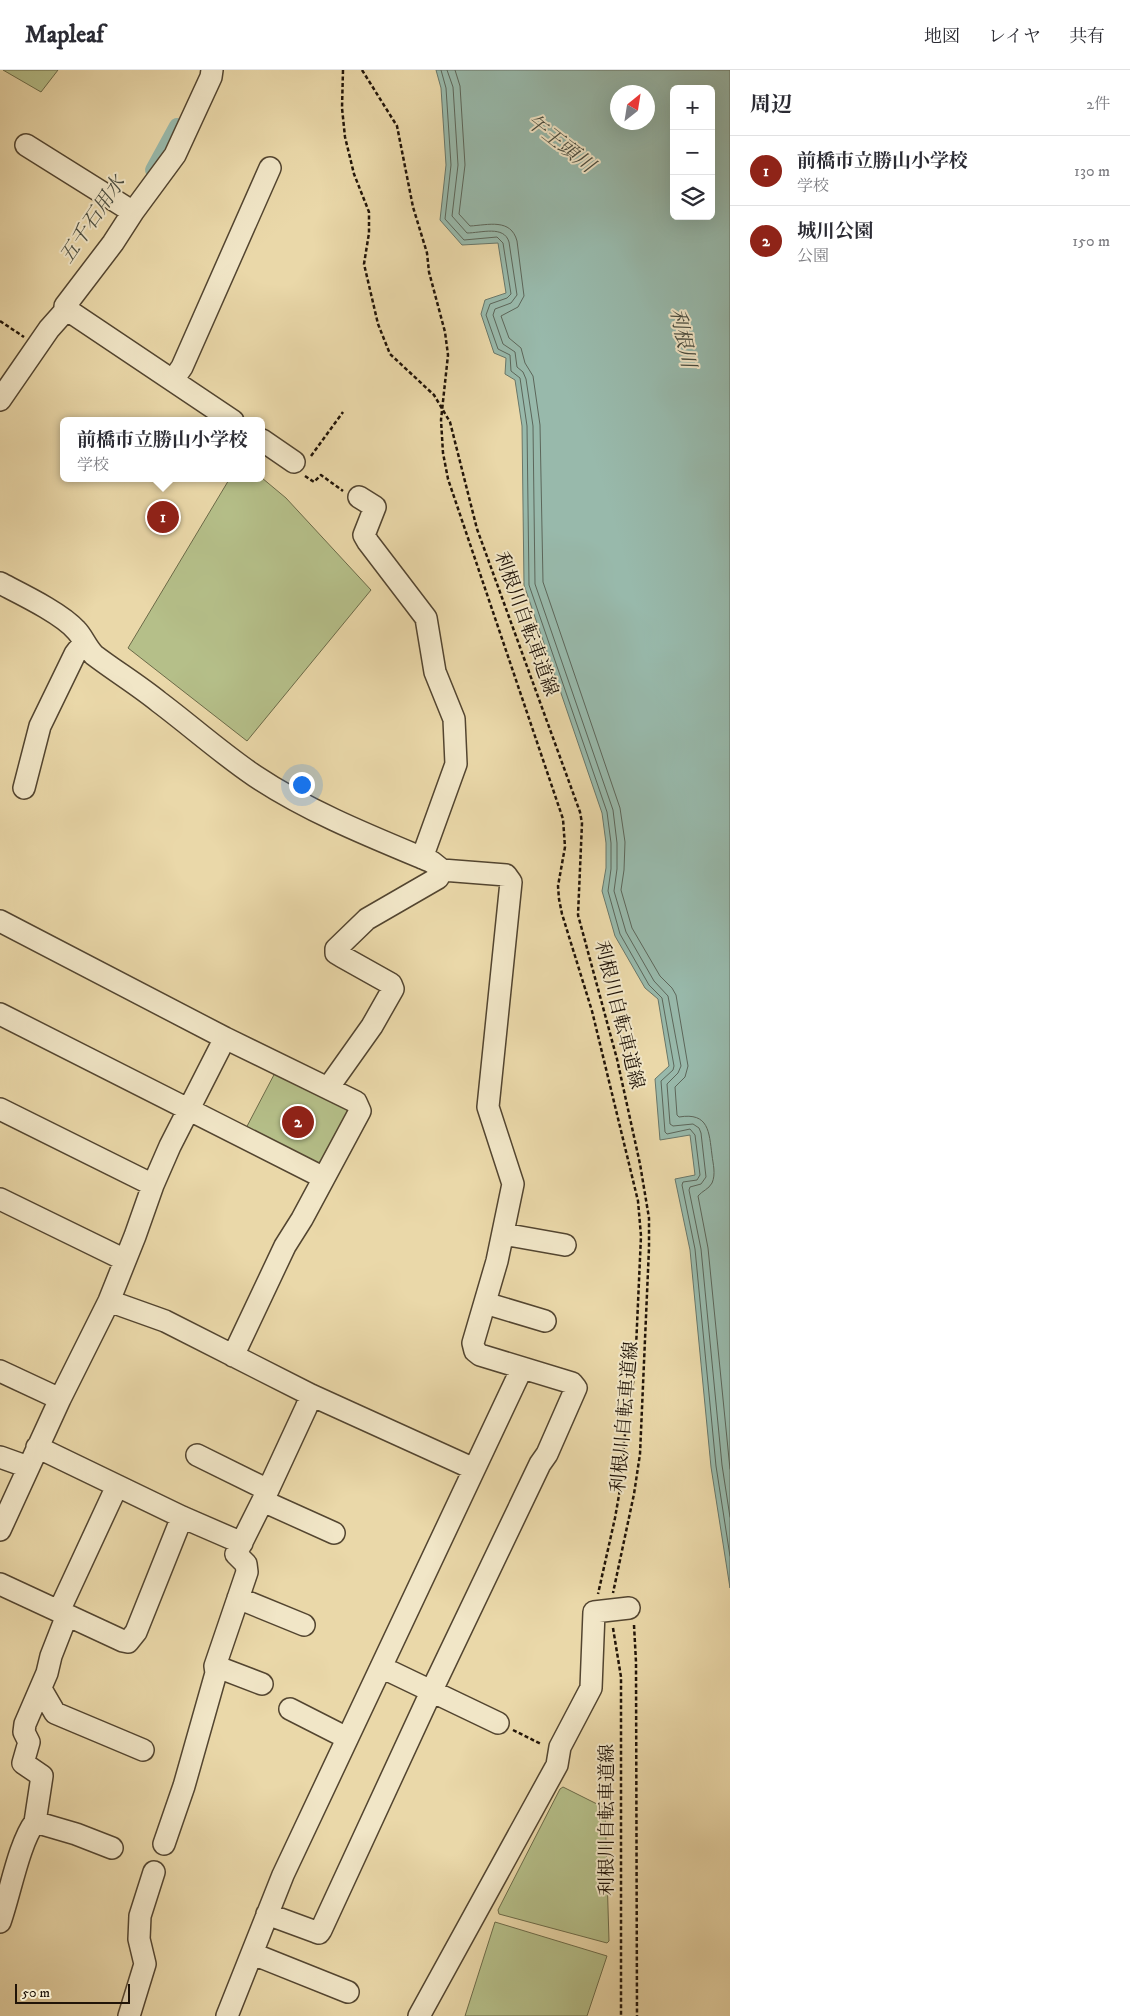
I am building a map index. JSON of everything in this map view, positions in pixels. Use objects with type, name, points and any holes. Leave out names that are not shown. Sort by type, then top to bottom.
[{"type":"street","points":[[0,400],[49,329],[65,311],[65,306],[113,243],[133,212],[175,155],[203,95],[212,70]]},
{"type":"street","points":[[26,145],[133,212]]},
{"type":"street","points":[[173,380],[182,367],[270,168]]},
{"type":"street","points":[[65,311],[72,313],[227,417]]},
{"type":"street","points":[[265,442],[294,462]]},
{"type":"street","points":[[359,498],[375,507],[364,535],[426,618],[435,672],[454,719],[456,764],[422,858]]},
{"type":"street","points":[[0,583],[43,607],[75,628],[85,646],[94,655],[158,701],[208,742],[255,776],[337,820],[432,862],[442,870],[506,875],[511,882],[488,1107],[512,1179],[503,1234],[485,1303],[472,1343],[475,1351],[480,1355],[574,1386],[574,1393],[547,1454],[540,1464],[431,1692],[321,1930],[319,1933],[267,1914]]},
{"type":"street","points":[[24,788],[43,719],[75,654],[85,646]]},
{"type":"street","points":[[328,1088],[372,1026],[393,989],[391,984],[336,953],[336,948],[367,919],[438,878],[442,870]]},
{"type":"street","points":[[0,921],[225,1038],[356,1102],[360,1111],[285,1246],[233,1356]]},
{"type":"street","points":[[0,1014],[324,1178]]},
{"type":"street","points":[[0,1530],[60,1398],[109,1301],[153,1185],[188,1110],[225,1038]]},
{"type":"street","points":[[0,1109],[153,1185]]},
{"type":"street","points":[[0,1199],[125,1260]]},
{"type":"street","points":[[503,1234],[565,1245]]},
{"type":"street","points":[[109,1301],[165,1321],[310,1394],[474,1469]]},
{"type":"street","points":[[485,1303],[545,1321]]},
{"type":"street","points":[[228,2016],[267,1914],[347,1738],[522,1368]]},
{"type":"street","points":[[0,1371],[60,1398]]},
{"type":"street","points":[[164,1844],[184,1786],[216,1673],[215,1666],[247,1572],[246,1564],[236,1554],[306,1408],[310,1394]]},
{"type":"street","points":[[37,1447],[182,1517],[242,1543]]},
{"type":"street","points":[[197,1455],[265,1496],[334,1533]]},
{"type":"street","points":[[0,1457],[28,1467]]},
{"type":"street","points":[[0,1922],[23,1847],[30,1828],[35,1822],[42,1776],[23,1763],[29,1742],[24,1732],[25,1724],[40,1689],[63,1613],[117,1486]]},
{"type":"street","points":[[0,1584],[128,1642],[133,1638],[182,1517]]},
{"type":"street","points":[[238,1598],[304,1625]]},
{"type":"street","points":[[419,2016],[557,1765],[560,1747],[591,1688],[612,1610]]},
{"type":"street","points":[[215,1666],[262,1684]]},
{"type":"street","points":[[381,1667],[498,1723]]},
{"type":"street","points":[[40,1689],[55,1714],[143,1750]]},
{"type":"street","points":[[290,1709],[347,1738]]},
{"type":"street","points":[[35,1822],[76,1834],[112,1848]]},
{"type":"street","points":[[129,2016],[145,1964],[139,1939],[140,1916],[154,1872]]},
{"type":"street","points":[[253,1954],[348,1992]]},
{"type":"path","name":"利根川自転車道線","points":[[344,70],[342,108],[354,174],[369,212],[370,222],[364,264],[378,324],[390,354],[425,386],[443,408],[455,436],[477,529],[580,812],[583,836],[578,915],[617,1059],[644,1183],[649,1218],[650,1248],[640,1454],[634,1494],[613,1592],[612,1610],[621,1677],[621,2016]]},
{"type":"path","points":[[362,70],[390,112],[397,126],[401,142],[413,207],[427,253],[429,272],[446,332],[448,355],[441,420],[443,453],[454,502],[563,819],[565,846],[558,886],[560,907],[592,1011],[638,1201],[640,1236],[635,1370],[624,1441],[622,1478],[616,1518],[612,1610],[634,1623],[636,1662],[637,2016]]},
{"type":"path","points":[[0,321],[26,338]]},
{"type":"path","points":[[294,462],[300,464],[305,462],[343,412]]},
{"type":"path","points":[[294,462],[296,470],[314,482],[321,475],[352,498],[359,498]]},
{"type":"path","points":[[498,1723],[548,1748],[560,1747]]},
{"type":"green space","points":[[3,70],[58,70],[41,92]]},
{"type":"green space","points":[[265,480],[286,498],[371,590],[247,741],[128,648],[228,482]]},
{"type":"green space","points":[[277,1069],[349,1104],[351,1112],[324,1166],[244,1132]]},
{"type":"green space","points":[[563,1787],[605,1808],[609,1941],[607,1943],[499,1914],[498,1910],[560,1789]]},
{"type":"green space","points":[[495,1922],[607,1956],[587,2016],[465,2016]]},
{"type":"water","points":[[436,70],[730,70],[730,1588],[711,1467],[690,1250],[675,1179],[695,1175],[690,1135],[660,1140],[655,1079],[669,1066],[658,999],[645,988],[615,936],[602,891],[606,868],[606,843],[602,813],[524,585],[522,426],[515,380],[505,374],[506,358],[494,353],[481,314],[485,300],[506,293],[498,243],[462,245],[440,220],[446,165],[441,88]]},
{"type":"waterway","name":"五千石用水","points":[[153,170],[177,126]]},
{"type":"place","name":"前橋市立勝山小学校","points":[[163,517]]},
{"type":"place","name":"城川公園","points":[[298,1122]]},
{"type":"water label","name":"午王頭川","points":[[560,144]]},
{"type":"water label","name":"利根川","points":[[682,338]]}]
